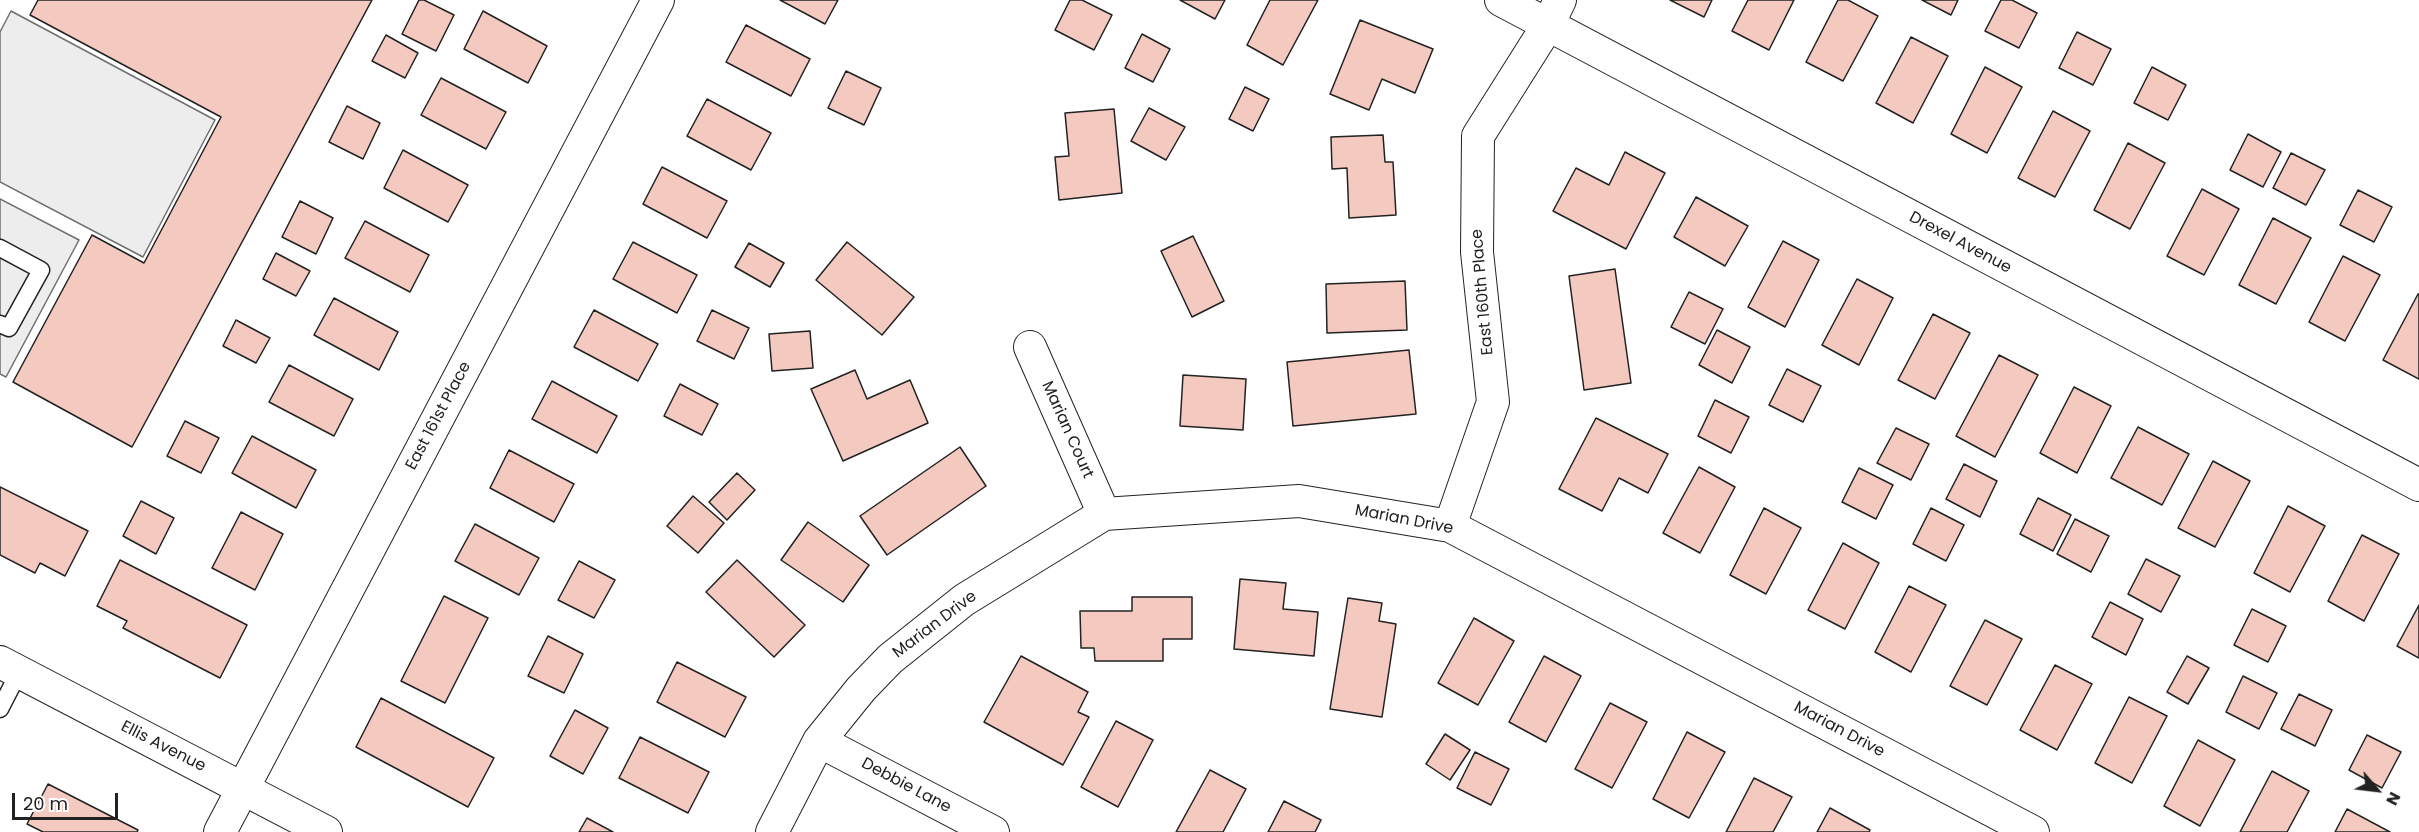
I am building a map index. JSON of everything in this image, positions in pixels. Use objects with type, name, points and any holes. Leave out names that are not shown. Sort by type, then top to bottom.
[{"type":"street","name":"East 161st Place","points":[[220,832],[658,0]]},
{"type":"street","name":"Drexel Avenue","points":[[1501,0],[1554,12],[2419,485]]},
{"type":"street","name":"East 160th Place","points":[[1450,526],[1493,402],[1477,252],[1478,136],[1554,12]]},
{"type":"street","name":"Marian Court","points":[[1030,347],[1104,514]]},
{"type":"street","name":"Marian Drive","points":[[772,832],[819,741],[861,689],[890,659],[964,600],[1104,514],[1299,501],[1450,526],[2033,832]]},
{"type":"street","name":"Ellis Avenue","points":[[9,667],[326,832]]},
{"type":"street","name":"Debbie Lane","points":[[819,741],[993,832]]},
{"type":"lane","points":[[0,248],[41,270],[9,328],[0,324]]},
{"type":"lane","points":[[0,710],[9,667]]},
{"type":"shaded area","points":[[11,11],[215,120],[143,257],[0,182],[0,32]]},
{"type":"shaded area","points":[[0,199],[79,240],[6,377],[0,374]]},
{"type":"building","points":[[38,0],[372,0],[132,447],[13,382],[92,235],[144,263],[221,117],[30,15]]},
{"type":"building","points":[[419,0],[424,0],[454,15],[436,51],[402,34]]},
{"type":"building","points":[[780,0],[838,0],[825,24]]},
{"type":"building","points":[[1070,0],[1082,0],[1112,15],[1094,50],[1055,30]]},
{"type":"building","points":[[1180,0],[1225,0],[1215,19]]},
{"type":"building","points":[[1270,0],[1318,0],[1283,65],[1247,45]]},
{"type":"building","points":[[1670,0],[1712,0],[1704,17]]},
{"type":"building","points":[[1748,0],[1794,0],[1769,50],[1732,31]]},
{"type":"building","points":[[1838,0],[1848,0],[1878,16],[1843,81],[1806,62]]},
{"type":"building","points":[[1922,0],[1958,0],[1951,15]]},
{"type":"building","points":[[2001,0],[2012,0],[2037,13],[2019,48],[1985,31]]},
{"type":"building","points":[[483,11],[547,46],[528,83],[464,49]]},
{"type":"building","points":[[1360,20],[1433,49],[1415,93],[1382,79],[1369,110],[1330,94]]},
{"type":"building","points":[[746,25],[810,59],[791,96],[726,62]]},
{"type":"building","points":[[2077,32],[2111,49],[2093,85],[2059,68]]},
{"type":"building","points":[[1142,34],[1170,49],[1153,82],[1125,68]]},
{"type":"building","points":[[386,35],[418,53],[405,78],[372,61]]},
{"type":"building","points":[[1911,37],[1948,56],[1913,123],[1876,103]]},
{"type":"building","points":[[1985,67],[2022,87],[1987,153],[1951,134]]},
{"type":"building","points":[[2152,67],[2186,85],[2168,120],[2134,103]]},
{"type":"building","points":[[846,71],[881,88],[864,125],[828,108]]},
{"type":"building","points":[[441,78],[506,112],[486,149],[421,115]]},
{"type":"building","points":[[1245,87],[1269,99],[1253,131],[1229,119]]},
{"type":"building","points":[[707,99],[771,133],[751,170],[687,136]]},
{"type":"building","points":[[347,106],[380,123],[363,159],[329,142]]},
{"type":"building","points":[[1149,108],[1185,127],[1166,160],[1131,141]]},
{"type":"building","points":[[1114,109],[1122,193],[1059,200],[1055,157],[1069,156],[1065,113]]},
{"type":"building","points":[[2053,111],[2090,131],[2055,197],[2018,178]]},
{"type":"building","points":[[2248,134],[2281,152],[2263,187],[2230,170]]},
{"type":"building","points":[[1383,135],[1385,162],[1393,162],[1396,215],[1349,218],[1347,168],[1332,169],[1331,137]]},
{"type":"building","points":[[2128,143],[2165,163],[2130,229],[2094,210]]},
{"type":"building","points":[[403,150],[468,185],[448,222],[384,188]]},
{"type":"building","points":[[1625,152],[1665,173],[1626,249],[1553,211],[1576,168],[1609,185]]},
{"type":"building","points":[[2291,153],[2325,170],[2306,205],[2273,188]]},
{"type":"building","points":[[662,167],[727,201],[707,238],[643,204]]},
{"type":"building","points":[[2202,189],[2239,209],[2204,275],[2167,256]]},
{"type":"building","points":[[2358,190],[2392,207],[2374,242],[2340,225]]},
{"type":"building","points":[[1696,197],[1748,226],[1725,266],[1674,237]]},
{"type":"building","points":[[300,201],[333,218],[316,254],[282,237]]},
{"type":"building","points":[[2273,218],[2311,238],[2276,304],[2239,285]]},
{"type":"building","points":[[365,221],[429,255],[410,292],[345,258]]},
{"type":"building","points":[[1193,236],[1224,301],[1192,317],[1161,251]]},
{"type":"building","points":[[1783,241],[1819,260],[1785,327],[1748,307]]},
{"type":"building","points":[[633,242],[697,275],[677,313],[613,279]]},
{"type":"building","points":[[847,242],[914,297],[882,335],[816,280]]},
{"type":"building","points":[[749,243],[784,263],[770,287],[735,267]]},
{"type":"building","points":[[276,253],[310,271],[296,296],[263,279]]},
{"type":"building","points":[[2343,256],[2380,275],[2345,341],[2309,322]]},
{"type":"building","points":[[1615,269],[1631,383],[1584,390],[1569,276]]},
{"type":"building","points":[[1857,279],[1893,298],[1859,365],[1822,345]]},
{"type":"building","points":[[1405,281],[1407,330],[1327,333],[1326,284]]},
{"type":"building","points":[[1689,292],[1723,309],[1705,344],[1671,327]]},
{"type":"building","points":[[2419,294],[2419,379],[2383,360]]},
{"type":"building","points":[[334,298],[398,332],[379,370],[314,335]]},
{"type":"building","points":[[594,310],[658,344],[638,381],[574,347]]},
{"type":"building","points":[[712,310],[749,328],[734,359],[697,341]]},
{"type":"building","points":[[1933,314],[1970,333],[1935,399],[1898,380]]},
{"type":"building","points":[[236,320],[270,338],[256,363],[223,346]]},
{"type":"building","points":[[1717,330],[1750,347],[1732,383],[1699,365]]},
{"type":"building","points":[[810,331],[813,368],[772,371],[769,334]]},
{"type":"building","points":[[1409,350],[1416,414],[1293,426],[1287,362]]},
{"type":"building","points":[[1999,355],[2038,375],[1995,457],[1956,436]]},
{"type":"building","points":[[289,365],[353,399],[334,436],[269,402]]},
{"type":"building","points":[[1787,369],[1821,386],[1803,422],[1769,405]]},
{"type":"building","points":[[855,370],[867,399],[910,380],[928,423],[843,461],[811,389]]},
{"type":"building","points":[[1183,375],[1246,379],[1243,430],[1180,426]]},
{"type":"building","points":[[552,381],[617,416],[597,453],[532,419]]},
{"type":"building","points":[[680,384],[718,404],[702,435],[664,416]]},
{"type":"building","points":[[2074,387],[2111,406],[2077,473],[2040,453]]},
{"type":"building","points":[[1715,400],[1749,417],[1731,453],[1698,436]]},
{"type":"building","points":[[1596,418],[1668,454],[1648,493],[1619,478],[1602,511],[1559,489]]},
{"type":"building","points":[[185,421],[219,438],[201,473],[167,456]]},
{"type":"building","points":[[2138,427],[2189,454],[2162,505],[2111,478]]},
{"type":"building","points":[[1896,428],[1929,444],[1911,480],[1877,463]]},
{"type":"building","points":[[252,436],[316,470],[296,508],[232,473]]},
{"type":"building","points":[[960,447],[986,486],[887,555],[860,516]]},
{"type":"building","points":[[509,450],[574,484],[554,522],[490,488]]},
{"type":"building","points":[[2213,461],[2250,481],[2215,547],[2178,528]]},
{"type":"building","points":[[1964,464],[1997,481],[1980,517],[1946,499]]},
{"type":"building","points":[[1699,467],[1735,487],[1700,553],[1663,533]]},
{"type":"building","points":[[1859,468],[1893,485],[1876,519],[1842,502]]},
{"type":"building","points":[[737,473],[755,490],[727,520],[709,502]]},
{"type":"building","points":[[0,487],[88,531],[65,576],[40,563],[35,573],[0,555]]},
{"type":"building","points":[[693,496],[724,523],[698,553],[667,526]]},
{"type":"building","points":[[2038,498],[2071,515],[2053,551],[2020,534]]},
{"type":"building","points":[[141,501],[174,518],[156,554],[123,536]]},
{"type":"building","points":[[2288,506],[2325,526],[2290,592],[2254,573]]},
{"type":"building","points":[[1764,508],[1801,528],[1766,594],[1730,575]]},
{"type":"building","points":[[1931,508],[1964,525],[1946,561],[1913,544]]},
{"type":"building","points":[[241,512],[283,534],[255,590],[212,568]]},
{"type":"building","points":[[2075,519],[2109,536],[2091,572],[2057,554]]},
{"type":"building","points":[[808,522],[869,565],[843,602],[781,560]]},
{"type":"building","points":[[475,524],[539,558],[519,595],[455,561]]},
{"type":"building","points":[[2362,535],[2399,554],[2364,621],[2328,601]]},
{"type":"building","points":[[1843,543],[1879,563],[1845,629],[1808,610]]},
{"type":"building","points":[[2146,559],[2180,576],[2161,612],[2128,594]]},
{"type":"building","points":[[120,560],[247,625],[220,678],[123,628],[127,621],[97,606]]},
{"type":"building","points":[[737,560],[805,625],[774,657],[706,592]]},
{"type":"building","points":[[579,561],[615,580],[594,618],[558,600]]},
{"type":"building","points":[[1240,579],[1286,583],[1283,609],[1318,612],[1314,656],[1234,649]]},
{"type":"building","points":[[1909,586],[1946,605],[1911,672],[1875,652]]},
{"type":"building","points":[[444,596],[488,618],[445,703],[401,681]]},
{"type":"building","points":[[1132,597],[1192,597],[1192,639],[1163,639],[1163,661],[1095,661],[1094,648],[1081,648],[1080,611],[1132,611]]},
{"type":"building","points":[[1348,598],[1382,603],[1379,621],[1396,624],[1382,717],[1330,709]]},
{"type":"building","points":[[2110,602],[2143,619],[2126,655],[2092,637]]},
{"type":"building","points":[[2419,605],[2419,658],[2397,646]]},
{"type":"building","points":[[2252,609],[2286,626],[2268,662],[2234,645]]},
{"type":"building","points":[[1474,618],[1514,641],[1478,705],[1438,683]]},
{"type":"building","points":[[1985,620],[2022,639],[1987,705],[1950,686]]},
{"type":"building","points":[[548,636],[583,654],[564,693],[528,676]]},
{"type":"building","points":[[1021,656],[1088,692],[1078,712],[1089,717],[1063,765],[984,722]]},
{"type":"building","points":[[1544,656],[1581,676],[1546,742],[1509,722]]},
{"type":"building","points":[[2187,656],[2209,668],[2188,704],[2167,692]]},
{"type":"building","points":[[677,662],[746,697],[725,737],[657,702]]},
{"type":"building","points":[[2055,665],[2092,684],[2057,750],[2020,730]]},
{"type":"building","points":[[2243,676],[2277,693],[2259,729],[2226,712]]},
{"type":"building","points":[[2299,694],[2332,710],[2315,746],[2281,729]]},
{"type":"building","points":[[2129,697],[2167,716],[2132,783],[2095,763]]},
{"type":"building","points":[[381,698],[494,758],[468,807],[356,747]]},
{"type":"building","points":[[1610,703],[1647,722],[1612,788],[1575,769]]},
{"type":"building","points":[[575,710],[608,728],[583,774],[550,756]]},
{"type":"building","points":[[1116,721],[1153,740],[1118,807],[1081,787]]},
{"type":"building","points":[[1687,732],[1725,752],[1689,818],[1653,799]]},
{"type":"building","points":[[1445,734],[1470,750],[1450,780],[1426,764]]},
{"type":"building","points":[[2367,735],[2401,752],[2382,788],[2349,770]]},
{"type":"building","points":[[640,737],[709,772],[688,813],[619,778]]},
{"type":"building","points":[[2198,740],[2235,760],[2200,826],[2164,806]]},
{"type":"building","points":[[1475,752],[1509,769],[1491,805],[1457,788]]},
{"type":"building","points":[[1210,770],[1246,789],[1223,832],[1176,832]]},
{"type":"building","points":[[2272,771],[2309,791],[2287,832],[2240,832]]},
{"type":"building","points":[[1754,778],[1792,797],[1773,832],[1726,832]]},
{"type":"building","points":[[48,784],[138,830],[137,832],[43,832],[27,824]]},
{"type":"building","points":[[1284,801],[1321,820],[1315,832],[1268,832]]},
{"type":"building","points":[[1830,808],[1870,830],[1869,832],[1817,832]]},
{"type":"building","points":[[2347,809],[2390,832],[2335,832]]},
{"type":"building","points":[[587,818],[613,832],[579,832]]}]
